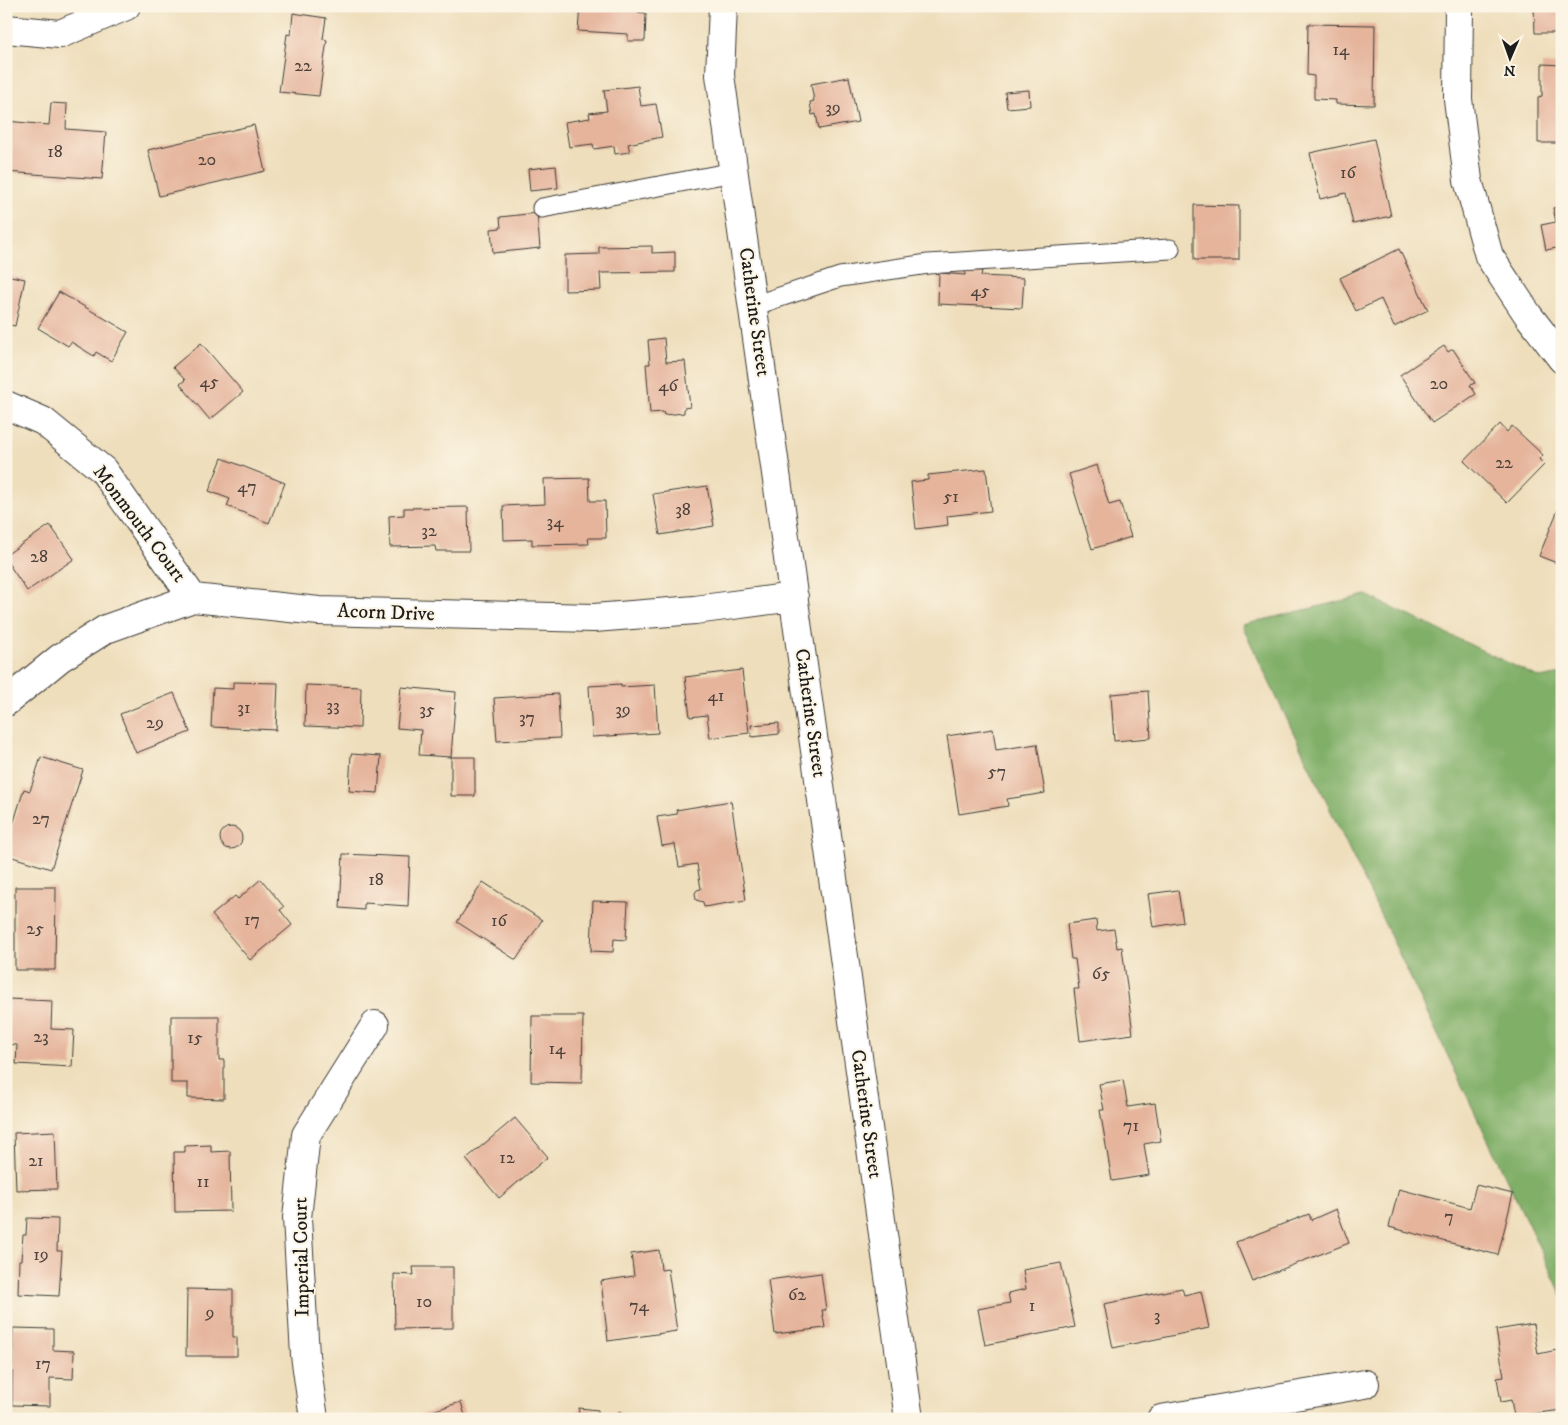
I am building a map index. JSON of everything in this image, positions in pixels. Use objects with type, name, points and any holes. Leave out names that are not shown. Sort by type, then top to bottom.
[{"type":"street","points":[[6,29],[60,34],[126,6]]},
{"type":"street","name":"Catherine Street","points":[[723,6],[720,76],[908,1419]]},
{"type":"street","points":[[1459,6],[1458,99],[1468,180],[1489,256],[1528,315],[1562,359]]},
{"type":"street","name":"Monmouth Court","points":[[6,405],[43,421],[103,470],[193,598]]},
{"type":"street","name":"Acorn Drive","points":[[6,702],[60,658],[106,629],[193,598],[319,611],[594,618],[696,610],[794,597]]},
{"type":"street","name":"Imperial Court","points":[[314,1419],[305,1355],[298,1218],[306,1135],[375,1024]]},
{"type":"street","points":[[1161,1419],[1364,1384]]},
{"type":"lane","points":[[542,208],[734,172]]},
{"type":"lane","points":[[753,306],[840,277],[928,264],[1170,249]]},
{"type":"green space","points":[[1366,595],[1540,678],[1562,674],[1562,1295],[1242,625]]},
{"type":"building","points":[[580,6],[635,6],[635,12],[646,13],[645,41],[628,41],[628,34],[578,31]]},
{"type":"building","points":[[1534,6],[1562,6],[1562,33],[1535,33]]},
{"type":"building","points":[[293,13],[326,18],[323,39],[327,40],[319,96],[279,92],[287,34],[291,35]]},
{"type":"building","points":[[1308,24],[1375,25],[1374,105],[1336,104],[1336,100],[1314,99],[1314,76],[1307,75]]},
{"type":"building","points":[[1542,64],[1562,65],[1562,143],[1538,143],[1538,97],[1542,96]]},
{"type":"building","points":[[849,77],[858,122],[819,129],[816,114],[812,115],[810,102],[814,101],[811,84]]},
{"type":"building","points":[[638,86],[641,106],[656,104],[662,137],[628,144],[630,152],[615,154],[614,146],[594,149],[593,144],[569,147],[565,122],[590,118],[589,113],[607,111],[604,90]]},
{"type":"building","points":[[1029,90],[1030,106],[1007,108],[1005,92]]},
{"type":"building","points":[[51,103],[67,104],[66,129],[106,132],[102,179],[6,172],[6,121],[49,125]]},
{"type":"building","points":[[254,125],[265,171],[159,196],[148,150]]},
{"type":"building","points":[[1374,139],[1391,216],[1353,224],[1346,193],[1320,199],[1310,153]]},
{"type":"building","points":[[556,166],[558,188],[530,191],[528,169]]},
{"type":"building","points":[[1194,205],[1239,206],[1239,260],[1194,260]]},
{"type":"building","points":[[1562,206],[1562,247],[1546,250],[1541,225],[1556,222],[1553,208]]},
{"type":"building","points":[[537,213],[540,248],[493,253],[491,229],[501,228],[500,217]]},
{"type":"building","points":[[652,246],[652,253],[675,252],[675,272],[600,273],[601,290],[565,291],[565,255],[599,254],[599,247]]},
{"type":"building","points":[[1399,249],[1428,310],[1394,327],[1381,299],[1356,311],[1340,278]]},
{"type":"building","points":[[965,270],[982,271],[981,276],[1024,278],[1022,308],[938,304],[939,273],[965,275]]},
{"type":"building","points":[[6,275],[25,279],[15,326],[6,324]]},
{"type":"building","points":[[59,292],[128,332],[111,361],[96,352],[94,356],[71,342],[68,346],[38,328]]},
{"type":"building","points":[[664,338],[666,362],[685,361],[690,407],[684,408],[684,413],[664,415],[663,412],[650,413],[646,364],[650,364],[648,340]]},
{"type":"building","points":[[201,343],[243,392],[210,420],[180,384],[185,380],[173,367]]},
{"type":"building","points":[[1444,346],[1448,352],[1453,349],[1475,383],[1470,385],[1476,394],[1432,423],[1400,375]]},
{"type":"building","points":[[1500,424],[1507,432],[1512,426],[1543,455],[1539,459],[1544,465],[1507,503],[1464,461]]},
{"type":"building","points":[[222,458],[285,483],[269,523],[227,506],[230,499],[209,491]]},
{"type":"building","points":[[1097,465],[1109,505],[1120,502],[1131,537],[1092,549],[1069,474]]},
{"type":"building","points":[[986,469],[991,511],[947,516],[948,525],[916,529],[911,482],[928,480],[928,475]]},
{"type":"building","points":[[589,478],[590,501],[605,501],[606,538],[588,538],[589,544],[532,545],[532,539],[504,540],[503,506],[545,504],[544,479]]},
{"type":"building","points":[[707,486],[714,526],[660,535],[653,494]]},
{"type":"building","points":[[1562,500],[1562,565],[1539,556]]},
{"type":"building","points":[[468,507],[469,551],[436,551],[435,546],[390,547],[389,516],[404,515],[404,508]]},
{"type":"building","points":[[50,525],[74,559],[27,591],[6,560],[6,555]]},
{"type":"building","points":[[742,670],[749,733],[710,738],[707,715],[690,717],[685,677]]},
{"type":"building","points":[[233,682],[278,683],[276,730],[211,727],[213,688],[233,689]]},
{"type":"building","points":[[621,684],[621,687],[655,685],[658,733],[592,737],[589,686]]},
{"type":"building","points":[[306,685],[361,687],[360,728],[305,726]]},
{"type":"building","points":[[401,687],[456,692],[451,757],[419,755],[421,730],[397,728]]},
{"type":"building","points":[[1148,691],[1151,738],[1114,741],[1111,694]]},
{"type":"building","points":[[174,693],[190,732],[136,753],[120,714]]},
{"type":"building","points":[[558,694],[560,738],[497,741],[494,698]]},
{"type":"building","points":[[779,723],[779,734],[752,737],[751,725]]},
{"type":"building","points":[[993,729],[996,750],[1037,744],[1045,793],[1007,799],[1008,806],[959,814],[947,736]]},
{"type":"building","points":[[351,754],[381,756],[378,793],[349,791]]},
{"type":"building","points":[[41,757],[83,770],[51,869],[6,855],[6,847],[24,789],[30,791]]},
{"type":"building","points":[[451,757],[475,757],[475,796],[451,796]]},
{"type":"building","points":[[731,801],[746,900],[704,907],[703,902],[696,900],[695,893],[701,889],[697,864],[679,867],[675,844],[662,846],[657,817],[677,814],[676,810]]},
{"type":"building","points":[[231,827],[239,830],[242,838],[239,846],[231,849],[223,846],[220,838],[223,830]]},
{"type":"building","points":[[343,854],[410,857],[408,906],[364,903],[364,910],[340,908]]},
{"type":"building","points":[[261,879],[284,907],[280,910],[292,925],[250,960],[212,915],[235,896],[238,899]]},
{"type":"building","points":[[483,882],[542,920],[516,960],[457,922]]},
{"type":"building","points":[[15,887],[56,887],[55,970],[15,970]]},
{"type":"building","points":[[1178,890],[1183,922],[1153,927],[1148,894]]},
{"type":"building","points":[[593,901],[628,902],[626,940],[614,939],[613,952],[591,951]]},
{"type":"building","points":[[1096,920],[1097,931],[1114,929],[1117,948],[1122,947],[1133,1034],[1080,1041],[1074,989],[1079,989],[1075,959],[1071,959],[1067,924]]},
{"type":"building","points":[[9,999],[52,1001],[51,1029],[74,1030],[72,1067],[16,1064],[17,1045],[7,1044]]},
{"type":"building","points":[[171,1016],[219,1016],[219,1060],[224,1060],[224,1099],[188,1098],[188,1083],[171,1083]]},
{"type":"building","points":[[532,1016],[583,1016],[582,1083],[531,1082]]},
{"type":"building","points":[[1123,1080],[1128,1107],[1155,1103],[1161,1141],[1144,1144],[1149,1175],[1112,1181],[1100,1110],[1104,1110],[1099,1084]]},
{"type":"building","points":[[515,1118],[548,1157],[499,1198],[466,1159]]},
{"type":"building","points":[[55,1131],[57,1189],[16,1190],[14,1133]]},
{"type":"building","points":[[211,1145],[211,1152],[230,1151],[231,1211],[175,1212],[174,1152],[185,1152],[185,1146]]},
{"type":"building","points":[[1476,1185],[1513,1194],[1498,1255],[1389,1227],[1399,1189],[1470,1208]]},
{"type":"building","points":[[1336,1209],[1349,1243],[1252,1281],[1236,1242],[1309,1214],[1311,1220]]},
{"type":"building","points":[[27,1218],[58,1219],[57,1251],[62,1251],[59,1296],[18,1294],[19,1260],[21,1260],[23,1235],[26,1235]]},
{"type":"building","points":[[659,1250],[661,1270],[668,1269],[677,1331],[608,1341],[601,1281],[634,1276],[631,1254]]},
{"type":"building","points":[[1061,1263],[1075,1327],[985,1345],[978,1309],[1010,1303],[1008,1293],[1026,1289],[1023,1270]]},
{"type":"building","points":[[413,1267],[453,1267],[453,1328],[395,1329],[394,1274],[414,1275]]},
{"type":"building","points":[[821,1273],[826,1310],[822,1310],[825,1328],[775,1334],[768,1280]]},
{"type":"building","points":[[1182,1288],[1184,1295],[1201,1291],[1209,1328],[1113,1348],[1104,1304]]},
{"type":"building","points":[[187,1289],[233,1290],[233,1337],[237,1337],[237,1356],[186,1356]]},
{"type":"building","points":[[1533,1324],[1538,1354],[1562,1349],[1562,1410],[1514,1416],[1511,1400],[1501,1402],[1497,1378],[1504,1377],[1496,1330]]},
{"type":"building","points":[[13,1328],[53,1329],[53,1350],[74,1351],[73,1379],[50,1378],[50,1406],[12,1405]]},
{"type":"building","points":[[461,1402],[466,1419],[413,1419],[413,1417]]},
{"type":"building","points":[[579,1408],[598,1410],[598,1419],[578,1419]]},
{"type":"building","points":[[620,1411],[623,1419],[606,1419]]}]
